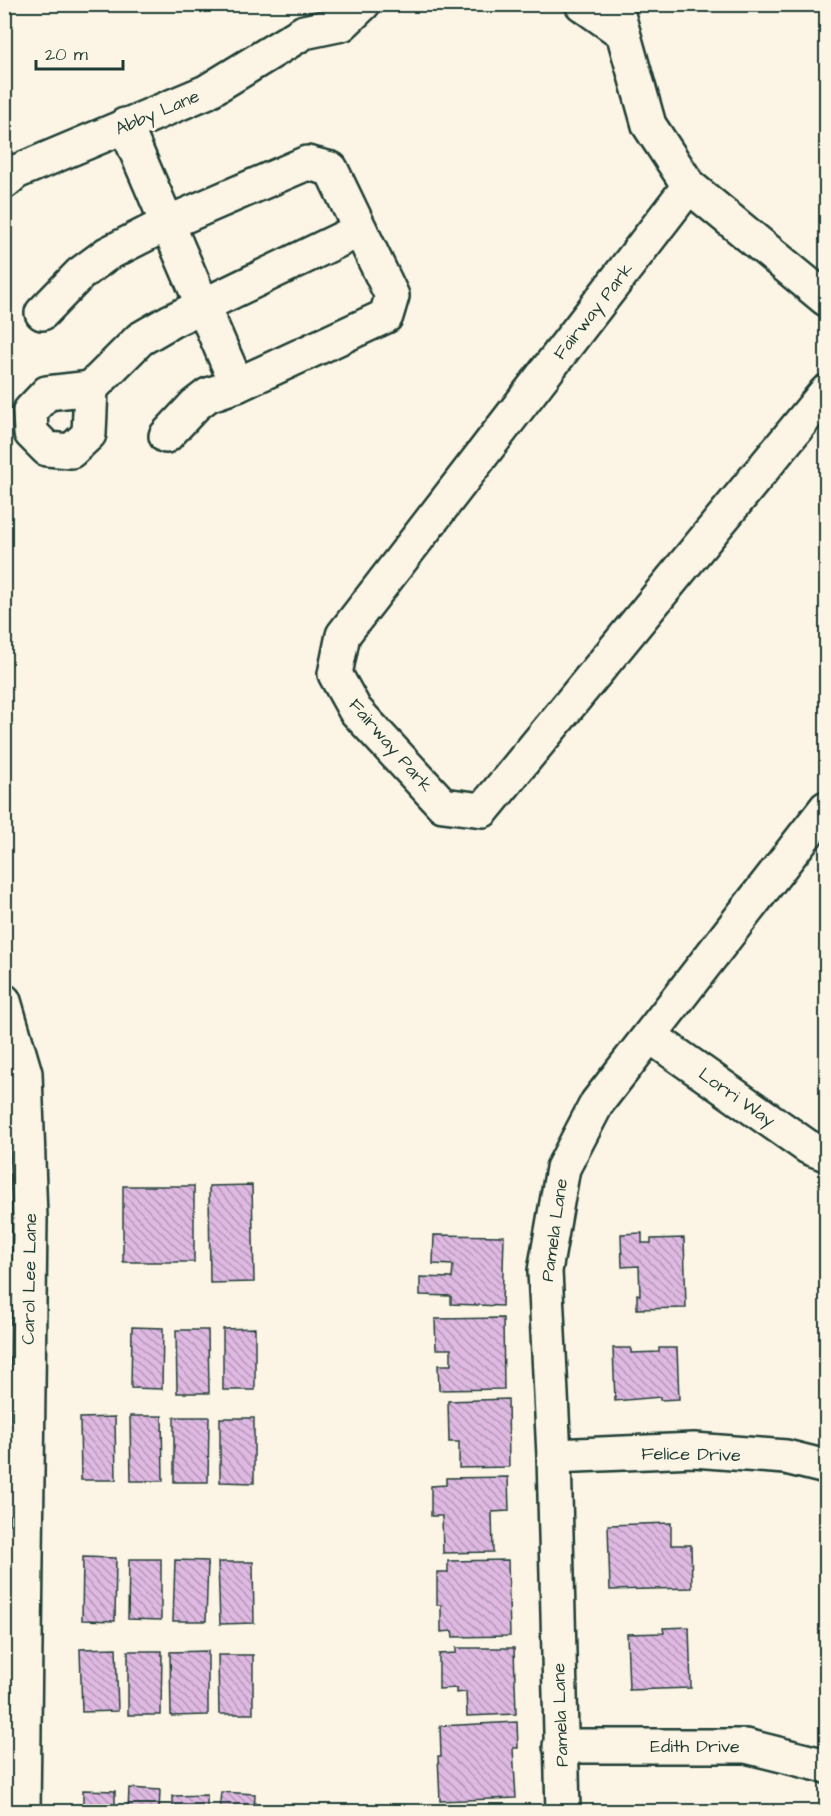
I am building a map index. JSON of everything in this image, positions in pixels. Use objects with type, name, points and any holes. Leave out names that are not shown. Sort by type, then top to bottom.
[{"type":"street","name":"Abby Lane","points":[[4,182],[16,172],[206,92],[311,18],[342,24],[363,4]]},
{"type":"street","points":[[582,4],[619,19],[649,125],[689,186],[826,299]]},
{"type":"street","points":[[125,125],[237,385]]},
{"type":"street","points":[[42,314],[80,274],[107,254],[168,223],[307,163],[331,170],[392,296],[386,316],[237,385],[208,395],[195,405],[166,436]]},
{"type":"street","name":"Fairway Park","points":[[689,186],[343,635],[335,674],[355,710],[443,804],[483,810],[826,392]]},
{"type":"street","points":[[91,388],[140,339],[202,304],[360,230]]},
{"type":"street","name":"Pamela Lane","points":[[564,1812],[560,1746],[554,1456],[545,1271],[563,1168],[597,1103],[826,808]]},
{"type":"street","name":"Carol Lee Lane","points":[[4,1001],[15,1074],[30,1218],[16,1426],[14,1729],[23,1812]]},
{"type":"street","name":"Lorri Way","points":[[650,1036],[808,1147],[826,1154]]},
{"type":"street","name":"Felice Drive","points":[[554,1456],[693,1450],[786,1457],[826,1467]]},
{"type":"street","name":"Edith Drive","points":[[560,1746],[746,1746],[826,1766]]},
{"type":"building","points":[[252,1185],[254,1282],[210,1283],[209,1186]]},
{"type":"building","points":[[123,1186],[194,1186],[194,1262],[123,1262]]},
{"type":"building","points":[[642,1233],[642,1243],[651,1243],[651,1239],[684,1238],[686,1308],[637,1309],[637,1294],[640,1295],[639,1266],[622,1267],[621,1234]]},
{"type":"building","points":[[434,1235],[504,1236],[502,1306],[451,1304],[451,1296],[420,1295],[420,1277],[452,1278],[453,1265],[433,1264]]},
{"type":"building","points":[[503,1318],[504,1389],[439,1390],[438,1365],[451,1365],[451,1349],[436,1349],[435,1319]]},
{"type":"building","points":[[132,1327],[163,1328],[162,1389],[131,1388]]},
{"type":"building","points":[[255,1328],[255,1390],[223,1390],[223,1329]]},
{"type":"building","points":[[176,1330],[208,1330],[209,1393],[177,1393]]},
{"type":"building","points":[[613,1348],[631,1348],[631,1353],[659,1352],[659,1348],[677,1348],[679,1399],[660,1400],[660,1397],[615,1401]]},
{"type":"building","points":[[508,1399],[509,1467],[459,1468],[459,1442],[449,1442],[448,1401]]},
{"type":"building","points":[[130,1416],[162,1416],[163,1481],[131,1481]]},
{"type":"building","points":[[115,1417],[116,1480],[81,1480],[80,1418]]},
{"type":"building","points":[[174,1417],[209,1417],[208,1482],[174,1482]]},
{"type":"building","points":[[220,1418],[254,1418],[254,1483],[220,1482]]},
{"type":"building","points":[[508,1477],[509,1511],[492,1512],[493,1552],[443,1553],[442,1516],[431,1516],[431,1486],[446,1485],[446,1478]]},
{"type":"building","points":[[671,1523],[671,1545],[691,1545],[692,1588],[610,1590],[608,1525]]},
{"type":"building","points":[[83,1557],[116,1558],[115,1621],[82,1620]]},
{"type":"building","points":[[129,1559],[161,1559],[161,1620],[128,1619]]},
{"type":"building","points":[[175,1560],[208,1561],[206,1621],[173,1621]]},
{"type":"building","points":[[508,1560],[510,1636],[453,1637],[452,1631],[441,1632],[441,1605],[437,1605],[437,1572],[448,1572],[448,1561]]},
{"type":"building","points":[[218,1562],[253,1562],[254,1623],[220,1624]]},
{"type":"building","points":[[689,1627],[691,1688],[629,1690],[627,1634],[664,1633],[663,1628]]},
{"type":"building","points":[[116,1648],[118,1711],[82,1712],[80,1649]]},
{"type":"building","points":[[456,1648],[514,1648],[516,1714],[467,1716],[466,1692],[456,1693],[456,1688],[439,1689],[439,1654],[456,1653]]},
{"type":"building","points":[[128,1651],[162,1651],[161,1715],[128,1715]]},
{"type":"building","points":[[208,1651],[208,1715],[171,1716],[170,1652]]},
{"type":"building","points":[[218,1655],[253,1655],[253,1714],[219,1714]]},
{"type":"building","points":[[517,1722],[518,1748],[513,1748],[516,1798],[440,1801],[438,1756],[441,1756],[440,1726]]},
{"type":"building","points":[[129,1788],[160,1790],[159,1812],[128,1812]]},
{"type":"building","points":[[83,1790],[115,1791],[115,1812],[83,1812]]},
{"type":"building","points":[[221,1792],[255,1794],[254,1812],[219,1812]]},
{"type":"building","points":[[207,1795],[207,1812],[173,1812],[173,1796]]},
{"type":"building","points":[[469,1808],[520,1808],[520,1812],[469,1812]]}]
